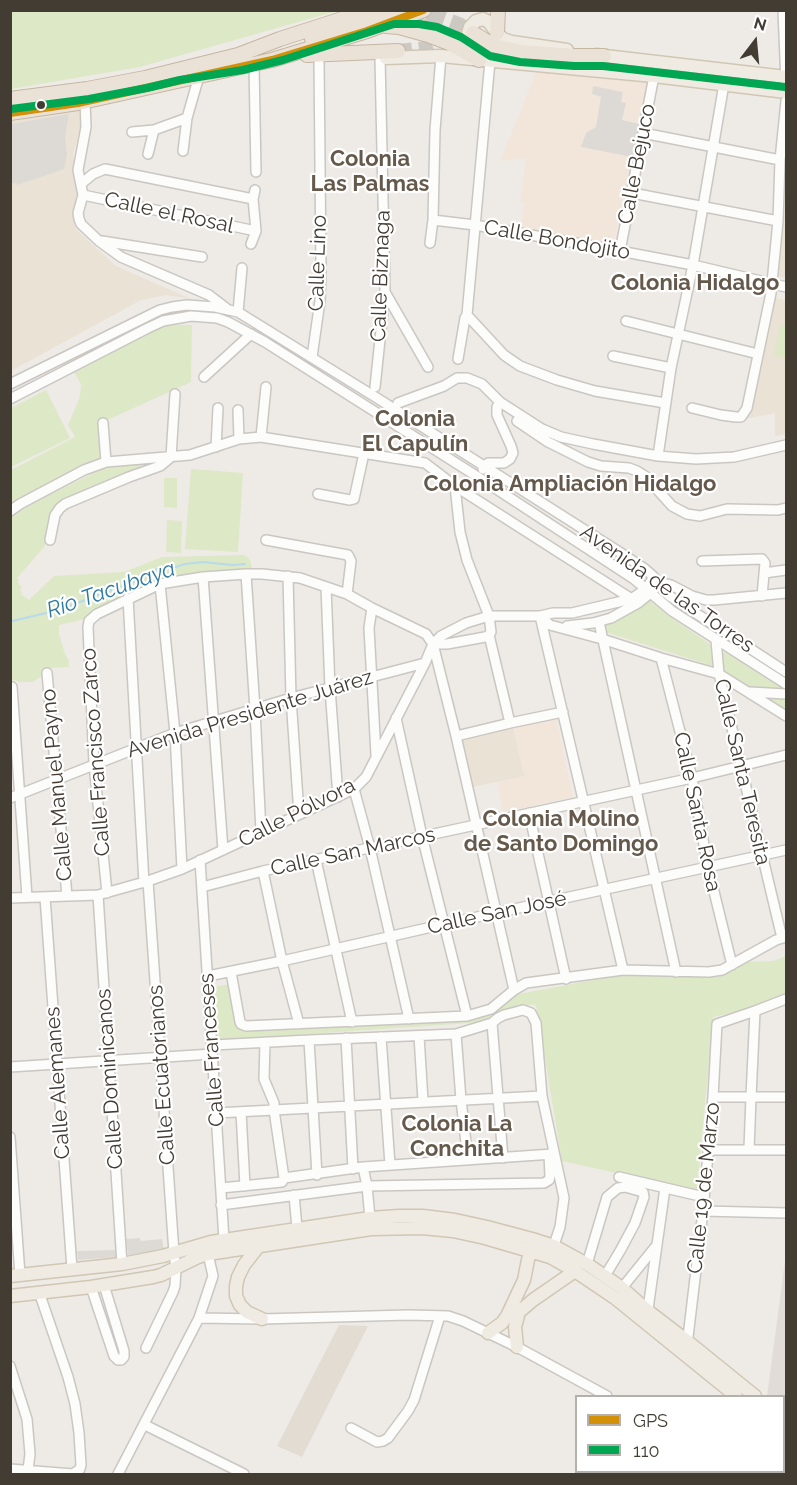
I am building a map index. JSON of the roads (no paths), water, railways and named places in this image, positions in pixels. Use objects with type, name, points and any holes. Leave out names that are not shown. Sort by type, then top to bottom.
[{"type":"highway","points":[[10,99],[87,89],[178,70],[238,55],[370,10]]},
{"type":"highway","points":[[10,113],[85,102],[272,60],[384,26],[424,10]]},
{"type":"highway","points":[[497,33],[498,10]]},
{"type":"highway","points":[[178,70],[240,60],[279,50],[393,13]]},
{"type":"highway","points":[[384,26],[399,27],[428,35],[485,61]]},
{"type":"highway","points":[[473,33],[494,46],[522,52],[604,56]]},
{"type":"highway","points":[[272,60],[398,51]]},
{"type":"main road","points":[[522,64],[477,46],[468,34],[470,27],[476,21],[483,19],[489,22],[503,39],[512,42],[604,56],[786,77]]},
{"type":"main road","points":[[313,57],[441,56],[654,76],[786,92]]},
{"type":"main road","points":[[15,1276],[122,1263],[224,1240],[297,1228],[370,1218],[423,1216],[487,1227],[552,1252],[622,1288],[647,1317]]},
{"type":"main road","points":[[10,1296],[153,1277],[208,1254],[371,1229],[422,1228],[453,1231],[531,1245]]},
{"type":"main road","points":[[488,1333],[502,1323],[507,1316],[524,1280],[531,1245]]},
{"type":"main road","points":[[258,1247],[238,1277],[236,1296],[240,1305],[247,1312],[262,1319]]},
{"type":"main road","points":[[552,1252],[575,1271],[594,1272],[615,1298],[647,1317],[753,1395]]},
{"type":"main road","points":[[517,1347],[514,1327],[519,1312],[575,1271]]},
{"type":"main road","points":[[684,1346],[735,1395]]},
{"type":"street","points":[[783,10],[786,83]]},
{"type":"street","points":[[430,243],[441,56]]},
{"type":"street","name":"Calle Lino","points":[[312,357],[320,301],[321,268],[313,57]]},
{"type":"street","name":"Calle Biznaga","points":[[375,387],[385,291],[380,58]]},
{"type":"street","points":[[458,358],[467,315],[485,61]]},
{"type":"street","points":[[254,64],[256,172]]},
{"type":"street","points":[[183,151],[187,118],[199,76]]},
{"type":"street","name":"Calle Bejuco","points":[[620,251],[654,76]]},
{"type":"street","points":[[658,456],[670,368],[693,265],[724,84]]},
{"type":"street","points":[[692,408],[741,417],[747,408],[771,293],[786,101]]},
{"type":"street","points":[[85,102],[86,127],[78,170],[83,195],[78,213],[81,224],[99,241],[129,262],[209,295],[226,308]]},
{"type":"street","points":[[132,132],[154,129],[187,118]]},
{"type":"street","points":[[148,154],[154,129]]},
{"type":"street","points":[[643,133],[780,160]]},
{"type":"street","points":[[81,184],[93,174],[105,169],[254,195],[256,231],[251,244]]},
{"type":"street","points":[[632,193],[778,221]]},
{"type":"street","name":"Calle el Rosal","points":[[83,195],[256,231]]},
{"type":"street","name":"Calle Bondojito","points":[[433,220],[475,225],[620,251],[786,287]]},
{"type":"street","points":[[99,241],[202,257]]},
{"type":"street","points":[[238,312],[242,268]]},
{"type":"street","points":[[385,291],[428,367]]},
{"type":"street","name":"Avenida de las Torres","points":[[10,384],[160,310],[187,305],[226,308],[238,312],[621,553],[645,569],[671,597],[786,672]]},
{"type":"street","points":[[467,315],[504,355],[520,366],[557,380],[595,390],[665,403]]},
{"type":"street","name":"Avenida de las Torres","points":[[10,399],[163,321],[191,316],[217,318],[228,322],[252,334],[478,477],[634,579],[672,611],[786,684]]},
{"type":"street","points":[[626,321],[758,354]]},
{"type":"street","points":[[204,377],[252,334]]},
{"type":"street","points":[[278,351],[285,341]]},
{"type":"street","points":[[613,356],[670,368]]},
{"type":"street","points":[[63,358],[69,368]]},
{"type":"street","points":[[398,403],[444,386],[457,378],[467,378],[479,383],[499,404],[548,442],[588,462],[637,471],[645,476],[672,506],[687,514],[700,516],[727,509],[778,510],[786,508]]},
{"type":"street","points":[[261,437],[266,387]]},
{"type":"street","points":[[50,540],[55,515],[65,504],[160,466],[171,457],[175,394]]},
{"type":"street","points":[[478,477],[490,463],[504,463],[513,453],[498,419],[499,404]]},
{"type":"street","points":[[499,404],[561,437],[658,456],[712,459],[734,457],[786,445]]},
{"type":"street","points":[[216,447],[218,408]]},
{"type":"street","points":[[238,410],[239,439]]},
{"type":"street","points":[[103,423],[106,462]]},
{"type":"street","points":[[10,511],[84,470],[106,462],[190,455],[239,439],[261,437],[425,464],[455,486],[634,601]]},
{"type":"street","points":[[318,494],[354,499],[364,453]]},
{"type":"street","points":[[455,486],[460,532],[467,560],[489,616],[491,632],[489,635],[510,723]]},
{"type":"street","points":[[266,540],[348,555],[351,561],[347,594]]},
{"type":"street","points":[[702,561],[760,558],[765,561],[762,596]]},
{"type":"street","points":[[764,573],[786,570]]},
{"type":"street","points":[[246,574],[261,832]]},
{"type":"street","points":[[128,598],[160,584],[203,577],[246,574],[288,576],[347,594],[426,634],[433,644],[456,736],[514,990]]},
{"type":"street","points":[[288,576],[291,698],[299,814]]},
{"type":"street","points":[[203,577],[223,850]]},
{"type":"street","points":[[555,626],[579,626],[611,618],[648,591],[657,580],[706,600],[786,593]]},
{"type":"street","points":[[160,584],[175,733],[182,869]]},
{"type":"street","points":[[326,587],[338,797]]},
{"type":"street","name":"Calle Francisco Zarco","points":[[103,894],[88,627],[89,621],[97,614],[128,598]]},
{"type":"street","name":"Calle Ecuatorianos","points":[[128,598],[136,748],[176,1268],[173,1292],[146,1348]]},
{"type":"street","points":[[433,644],[451,630],[489,616],[540,616],[572,613],[634,601]]},
{"type":"street","points":[[372,608],[369,628],[376,758]]},
{"type":"street","points":[[540,616],[555,626],[719,674],[786,717]]},
{"type":"street","points":[[540,616],[622,970]]},
{"type":"street","points":[[599,622],[676,972]]},
{"type":"street","points":[[433,644],[447,644],[489,635]]},
{"type":"street","name":"Calle Santa Teresita","points":[[716,640],[719,674],[761,855],[784,937]]},
{"type":"street","name":"Calle Pólvora","points":[[10,898],[103,894],[146,882],[182,869],[354,789],[366,777],[433,644]]},
{"type":"street","name":"Calle Santa Rosa","points":[[661,658],[692,778],[708,867],[732,965]]},
{"type":"street","name":"Avenida Presidente Juárez","points":[[15,796],[175,733],[291,698],[425,663]]},
{"type":"street","name":"Calle Manuel Payno","points":[[47,673],[67,896]]},
{"type":"street","points":[[12,687],[15,796],[27,897]]},
{"type":"street","points":[[747,692],[786,694]]},
{"type":"street","points":[[456,736],[563,711]]},
{"type":"street","points":[[396,718],[422,836],[467,1016]]},
{"type":"street","name":"Calle San Marcos","points":[[202,887],[263,871],[692,778],[786,755]]},
{"type":"street","points":[[354,789],[370,848],[409,1019]]},
{"type":"street","points":[[529,813],[566,979]]},
{"type":"street","name":"Calle San José","points":[[208,976],[786,850]]},
{"type":"street","name":"Calle Franceses","points":[[200,860],[224,1240]]},
{"type":"street","points":[[316,860],[352,1022]]},
{"type":"street","points":[[263,871],[282,961],[299,1024]]},
{"type":"street","name":"Calle Dominicanos","points":[[103,894],[108,1060],[122,1263]]},
{"type":"street","name":"Calle Alemanes","points":[[45,897],[72,1269]]},
{"type":"street","points":[[231,972],[240,1022],[246,1026],[467,1016],[491,1009],[526,983],[622,970],[716,972],[784,937]]},
{"type":"street","points":[[749,1149],[755,1011],[786,999]]},
{"type":"street","points":[[10,1067],[161,1058],[265,1042],[456,1034],[523,1010],[531,1013],[536,1023],[542,1096],[552,1154],[564,1198],[563,1213],[552,1252]]},
{"type":"street","name":"Calle 19 de Marzo","points":[[684,1346],[703,1211],[717,1024],[755,1011]]},
{"type":"street","points":[[492,1023],[503,1158]]},
{"type":"street","points":[[456,1034],[460,1100],[468,1160]]},
{"type":"street","points":[[418,1036],[423,1101]]},
{"type":"street","points":[[381,1037],[390,1165]]},
{"type":"street","points":[[346,1038],[352,1169]]},
{"type":"street","points":[[309,1040],[317,1174]]},
{"type":"street","points":[[265,1042],[264,1078],[274,1103],[284,1178]]},
{"type":"street","points":[[216,1113],[542,1096]]},
{"type":"street","points":[[713,1097],[786,1097]]},
{"type":"street","points":[[241,1112],[245,1186]]},
{"type":"street","points":[[10,1137],[15,1276]]},
{"type":"street","points":[[709,1150],[786,1150]]},
{"type":"street","points":[[221,1188],[282,1182],[284,1178],[363,1167],[552,1154]]},
{"type":"street","points":[[221,1205],[368,1185],[544,1183],[550,1177],[552,1154]]},
{"type":"street","points":[[363,1167],[368,1185],[370,1218]]},
{"type":"street","points":[[619,1177],[704,1197]]},
{"type":"street","points":[[625,1187],[640,1191],[644,1197],[635,1223],[620,1251],[594,1272],[606,1197],[618,1188],[625,1187]]},
{"type":"street","points":[[647,1317],[665,1188]]},
{"type":"street","points":[[294,1195],[297,1228]]},
{"type":"street","points":[[703,1211],[786,1213]]},
{"type":"street","points":[[622,1288],[658,1244]]},
{"type":"street","points":[[118,1474],[199,1318],[213,1276],[208,1254]]},
{"type":"street","points":[[91,1287],[114,1356],[121,1360],[125,1354],[104,1285]]},
{"type":"street","points":[[10,1469],[73,1473],[80,1469],[81,1465],[75,1404],[39,1292]]},
{"type":"street","points":[[351,1428],[377,1442],[383,1442],[388,1438],[414,1400],[440,1316]]},
{"type":"street","points":[[199,1318],[440,1316],[455,1318],[517,1347],[605,1395]]},
{"type":"street","points":[[10,1366],[27,1419],[30,1454],[28,1470]]},
{"type":"street","points":[[145,1425],[244,1474]]},
{"type":"waterway","name":"Río Tacubaya","points":[[12,621],[59,610],[143,578],[161,568],[203,562],[245,564]]},
{"type":"tunnel","points":[[410,14],[440,17],[459,24],[473,33]]},
{"type":"tunnel","points":[[398,51],[427,48],[439,42],[441,29],[437,22],[428,15]]},
{"type":"district","name":"Colonia Las Palmas","points":[[370,172]]},
{"type":"district","name":"Colonia Hidalgo","points":[[695,283]]},
{"type":"district","name":"Colonia El Capulín","points":[[415,432]]},
{"type":"district","name":"Colonia Ampliación Hidalgo","points":[[570,484]]},
{"type":"district","name":"Colonia Molino de Santo Domingo","points":[[561,832]]},
{"type":"district","name":"Colonia La Conchita","points":[[457,1136]]}]
